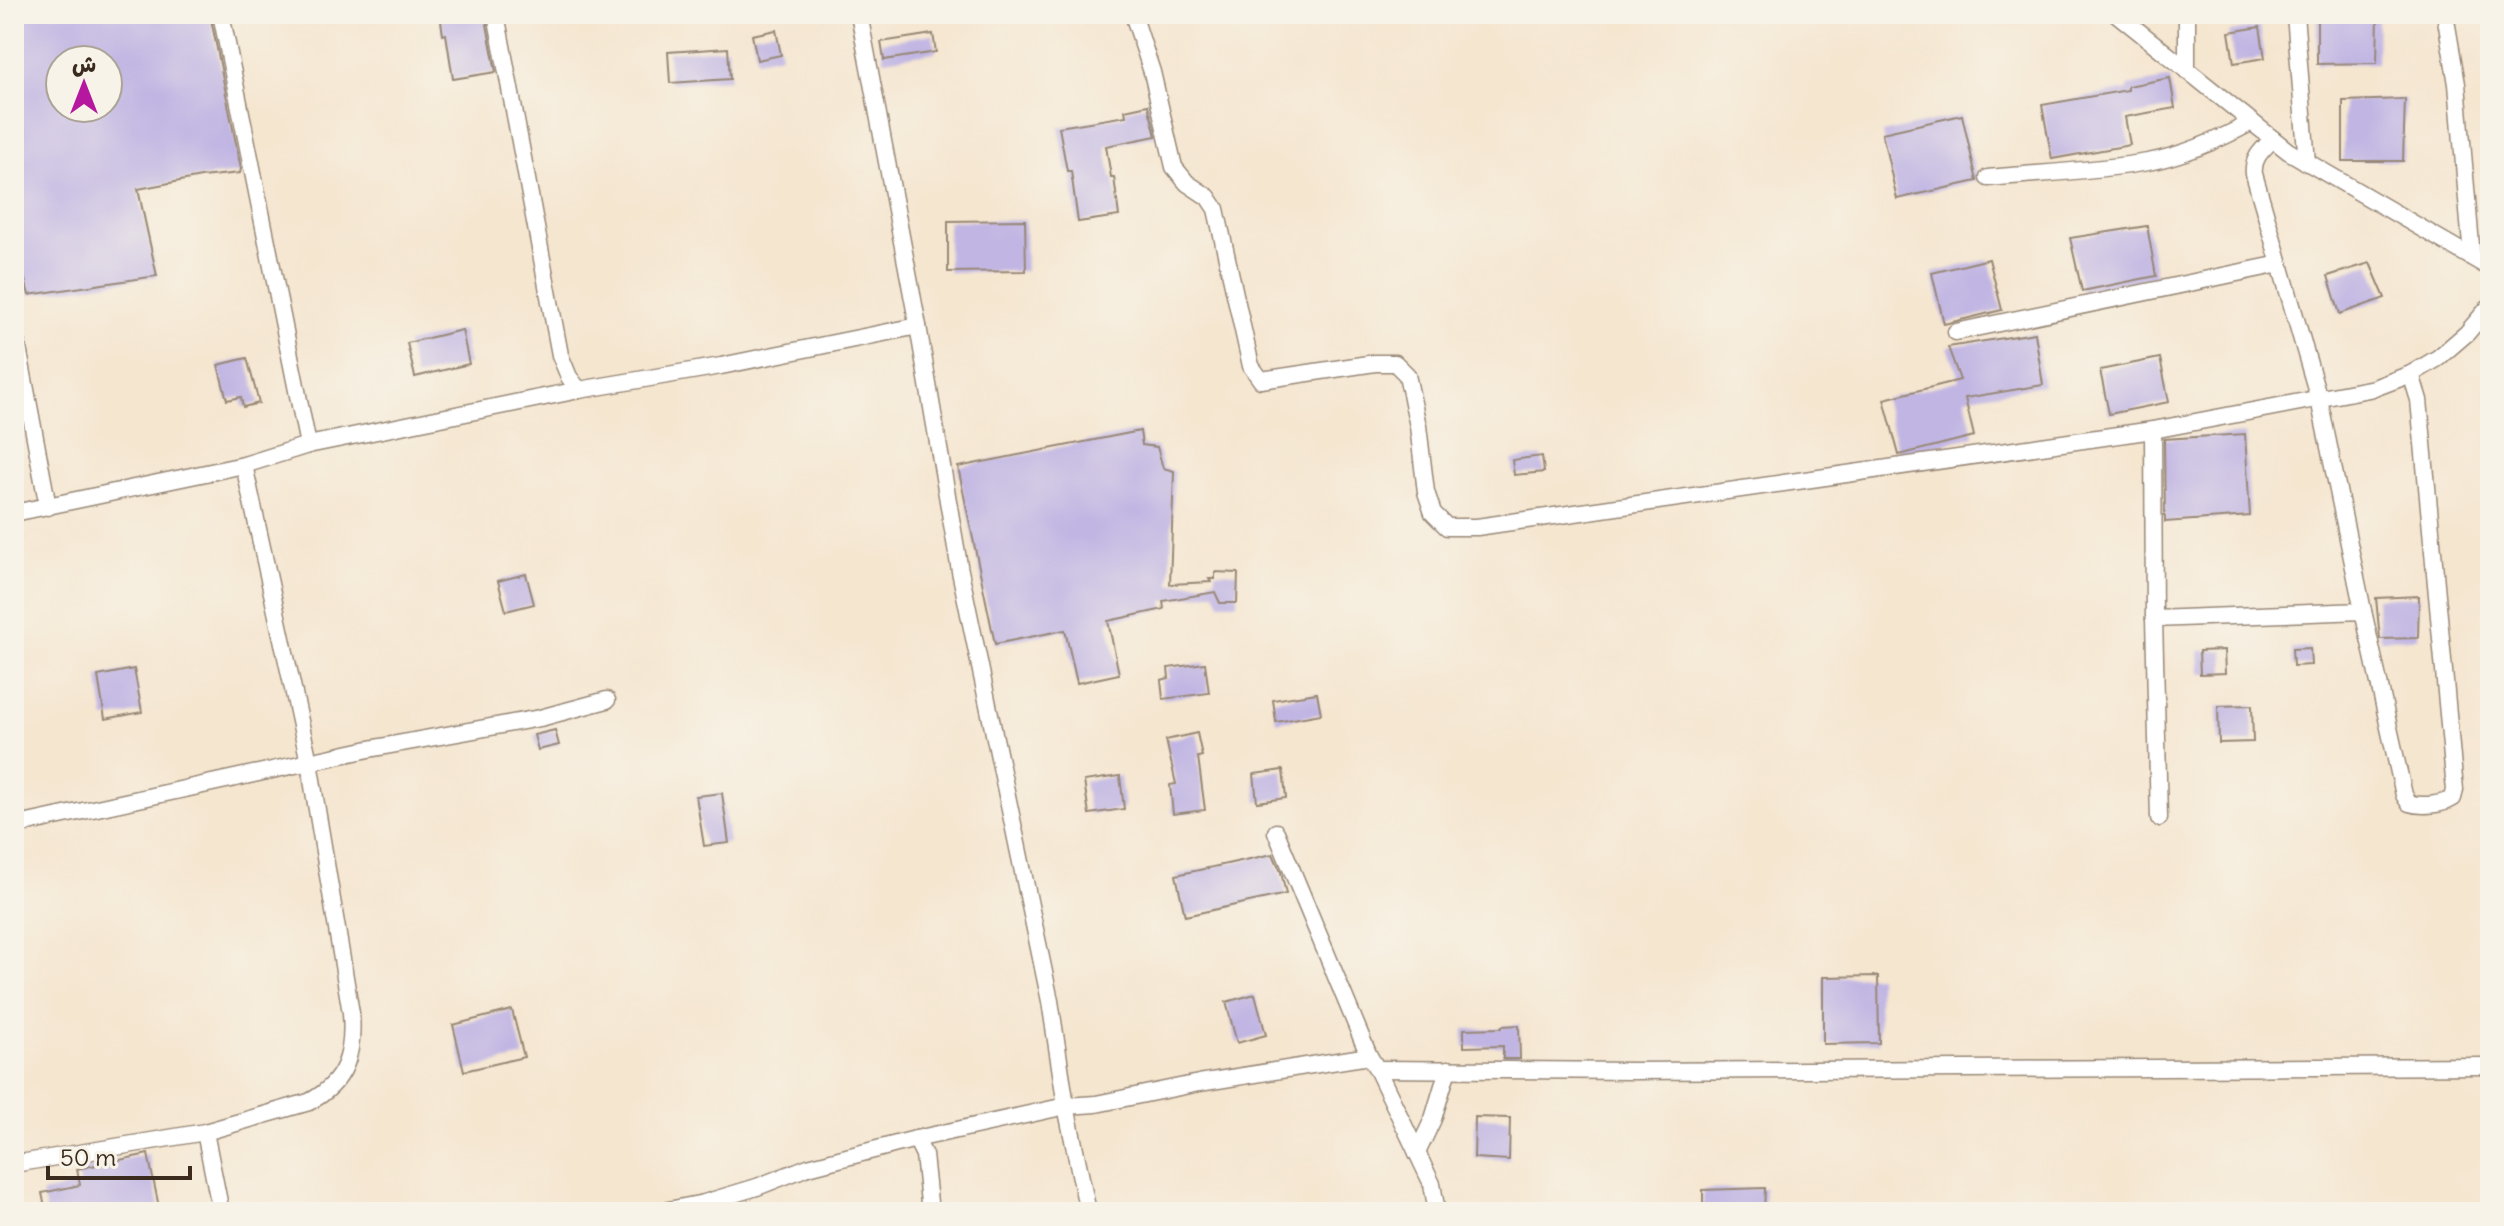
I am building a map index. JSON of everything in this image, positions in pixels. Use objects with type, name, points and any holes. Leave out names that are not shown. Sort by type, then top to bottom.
[{"type":"street","points":[[221,14],[308,445]]},
{"type":"street","points":[[496,14],[560,355],[569,377],[579,390]]},
{"type":"street","points":[[859,14],[960,571],[1050,1001],[1066,1106],[1088,1212]]},
{"type":"street","points":[[1133,14],[1152,72],[1174,167],[1187,183],[1208,197],[1216,209],[1251,366],[1261,380],[1375,363],[1395,363],[1407,375],[1418,426],[1426,492],[1433,513],[1447,527],[1477,527],[2153,430],[2374,388],[2411,374],[2438,358],[2467,333],[2490,306]]},
{"type":"street","points":[[2117,14],[2307,163],[2490,268]]},
{"type":"street","points":[[2187,14],[2187,71]]},
{"type":"street","points":[[2295,14],[2307,163]]},
{"type":"street","points":[[2445,14],[2457,84],[2472,257]]},
{"type":"street","points":[[1988,178],[2148,162],[2222,139],[2252,122]]},
{"type":"street","points":[[2273,139],[2257,156],[2253,169],[2319,399],[2404,795],[2413,804],[2447,802],[2453,798],[2455,790],[2419,400],[2411,374]]},
{"type":"street","points":[[1956,332],[2280,264]]},
{"type":"street","points":[[14,326],[48,507]]},
{"type":"street","points":[[14,513],[244,465],[308,445],[918,326]]},
{"type":"street","points":[[2153,430],[2159,818]]},
{"type":"street","points":[[14,1164],[205,1132],[309,1102],[325,1093],[337,1080],[352,1049],[351,1013],[309,762],[244,465]]},
{"type":"street","points":[[2154,619],[2363,611]]},
{"type":"street","points":[[14,826],[309,762],[540,718],[607,700]]},
{"type":"street","points":[[1276,832],[1373,1062],[1432,1184],[1437,1212]]},
{"type":"street","points":[[658,1212],[704,1203],[808,1167],[1066,1106],[1096,1104],[1240,1076],[1373,1062],[1448,1069],[1563,1072],[1595,1069],[2490,1066]]},
{"type":"street","points":[[1417,1153],[1433,1119],[1448,1069]]},
{"type":"street","points":[[205,1132],[221,1212]]},
{"type":"street","points":[[916,1139],[924,1155],[930,1212]]},
{"type":"building","points":[[14,14],[210,14],[240,173],[138,189],[157,276],[29,295],[14,238]]},
{"type":"building","points":[[440,14],[485,14],[496,72],[453,79]]},
{"type":"building","points":[[2317,14],[2378,14],[2377,63],[2317,64]]},
{"type":"building","points":[[2260,27],[2265,58],[2234,63],[2229,32]]},
{"type":"building","points":[[776,30],[781,55],[757,60],[752,35]]},
{"type":"building","points":[[933,34],[936,52],[884,60],[881,42]]},
{"type":"building","points":[[728,48],[730,79],[670,83],[668,52]]},
{"type":"building","points":[[2170,78],[2175,108],[2125,117],[2130,145],[2052,159],[2042,105],[2128,90],[2128,86]]},
{"type":"building","points":[[2405,99],[2403,161],[2343,161],[2343,101]]},
{"type":"building","points":[[1148,105],[1156,136],[1106,146],[1119,216],[1078,222],[1071,171],[1067,171],[1059,127],[1126,116],[1125,110]]},
{"type":"building","points":[[1962,115],[1977,181],[1897,199],[1882,133]]},
{"type":"building","points":[[1025,220],[1026,271],[948,272],[948,221]]},
{"type":"building","points":[[2147,226],[2156,276],[2082,291],[2070,238]]},
{"type":"building","points":[[1989,259],[2002,310],[1944,324],[1932,273]]},
{"type":"building","points":[[2370,263],[2385,298],[2340,314],[2328,276]]},
{"type":"building","points":[[462,330],[469,364],[415,377],[407,343]]},
{"type":"building","points":[[2035,333],[2043,385],[1965,398],[1974,436],[1899,455],[1884,399],[1960,380],[1948,347]]},
{"type":"building","points":[[247,358],[259,403],[243,407],[241,397],[227,400],[218,365]]},
{"type":"building","points":[[2160,358],[2169,402],[2109,414],[2100,370]]},
{"type":"building","points":[[1140,431],[1142,445],[1157,447],[1163,468],[1174,471],[1170,584],[1211,582],[1209,579],[1215,579],[1215,572],[1238,573],[1237,603],[1220,603],[1215,592],[1163,601],[1164,609],[1108,621],[1119,674],[1077,683],[1065,630],[995,644],[958,467]]},
{"type":"building","points":[[2245,434],[2250,516],[2165,522],[2164,439]]},
{"type":"building","points":[[1542,456],[1544,472],[1514,475],[1512,460]]},
{"type":"building","points":[[526,574],[534,604],[506,611],[498,581]]},
{"type":"building","points":[[2419,596],[2418,638],[2380,639],[2376,598]]},
{"type":"building","points":[[2310,648],[2311,665],[2293,666],[2292,649]]},
{"type":"building","points":[[2224,650],[2225,673],[2200,674],[2199,651]]},
{"type":"building","points":[[1205,663],[1209,693],[1163,699],[1161,680],[1169,678],[1168,668]]},
{"type":"building","points":[[134,669],[142,712],[105,719],[98,676]]},
{"type":"building","points":[[1317,693],[1321,714],[1276,722],[1273,700]]},
{"type":"building","points":[[2252,705],[2253,742],[2219,743],[2218,706]]},
{"type":"building","points":[[555,730],[559,745],[538,750],[534,735]]},
{"type":"building","points":[[1197,733],[1202,756],[1198,757],[1205,810],[1173,814],[1170,785],[1176,784],[1166,740]]},
{"type":"building","points":[[1283,770],[1286,798],[1257,802],[1254,774]]},
{"type":"building","points":[[1120,776],[1124,809],[1089,814],[1084,781]]},
{"type":"building","points":[[722,793],[729,843],[704,846],[696,796]]},
{"type":"building","points":[[1273,854],[1286,894],[1185,916],[1176,875]]},
{"type":"building","points":[[1878,976],[1879,1043],[1823,1044],[1823,977]]},
{"type":"building","points":[[1255,994],[1266,1035],[1237,1043],[1226,1002]]},
{"type":"building","points":[[512,1010],[524,1057],[464,1071],[453,1025]]},
{"type":"building","points":[[1519,1025],[1520,1059],[1503,1059],[1503,1046],[1464,1047],[1464,1029]]},
{"type":"building","points":[[1475,1117],[1510,1118],[1509,1160],[1474,1158]]},
{"type":"building","points":[[148,1154],[160,1212],[46,1212],[42,1193],[80,1185],[77,1169]]},
{"type":"building","points":[[1765,1188],[1764,1212],[1703,1212],[1703,1190]]}]
